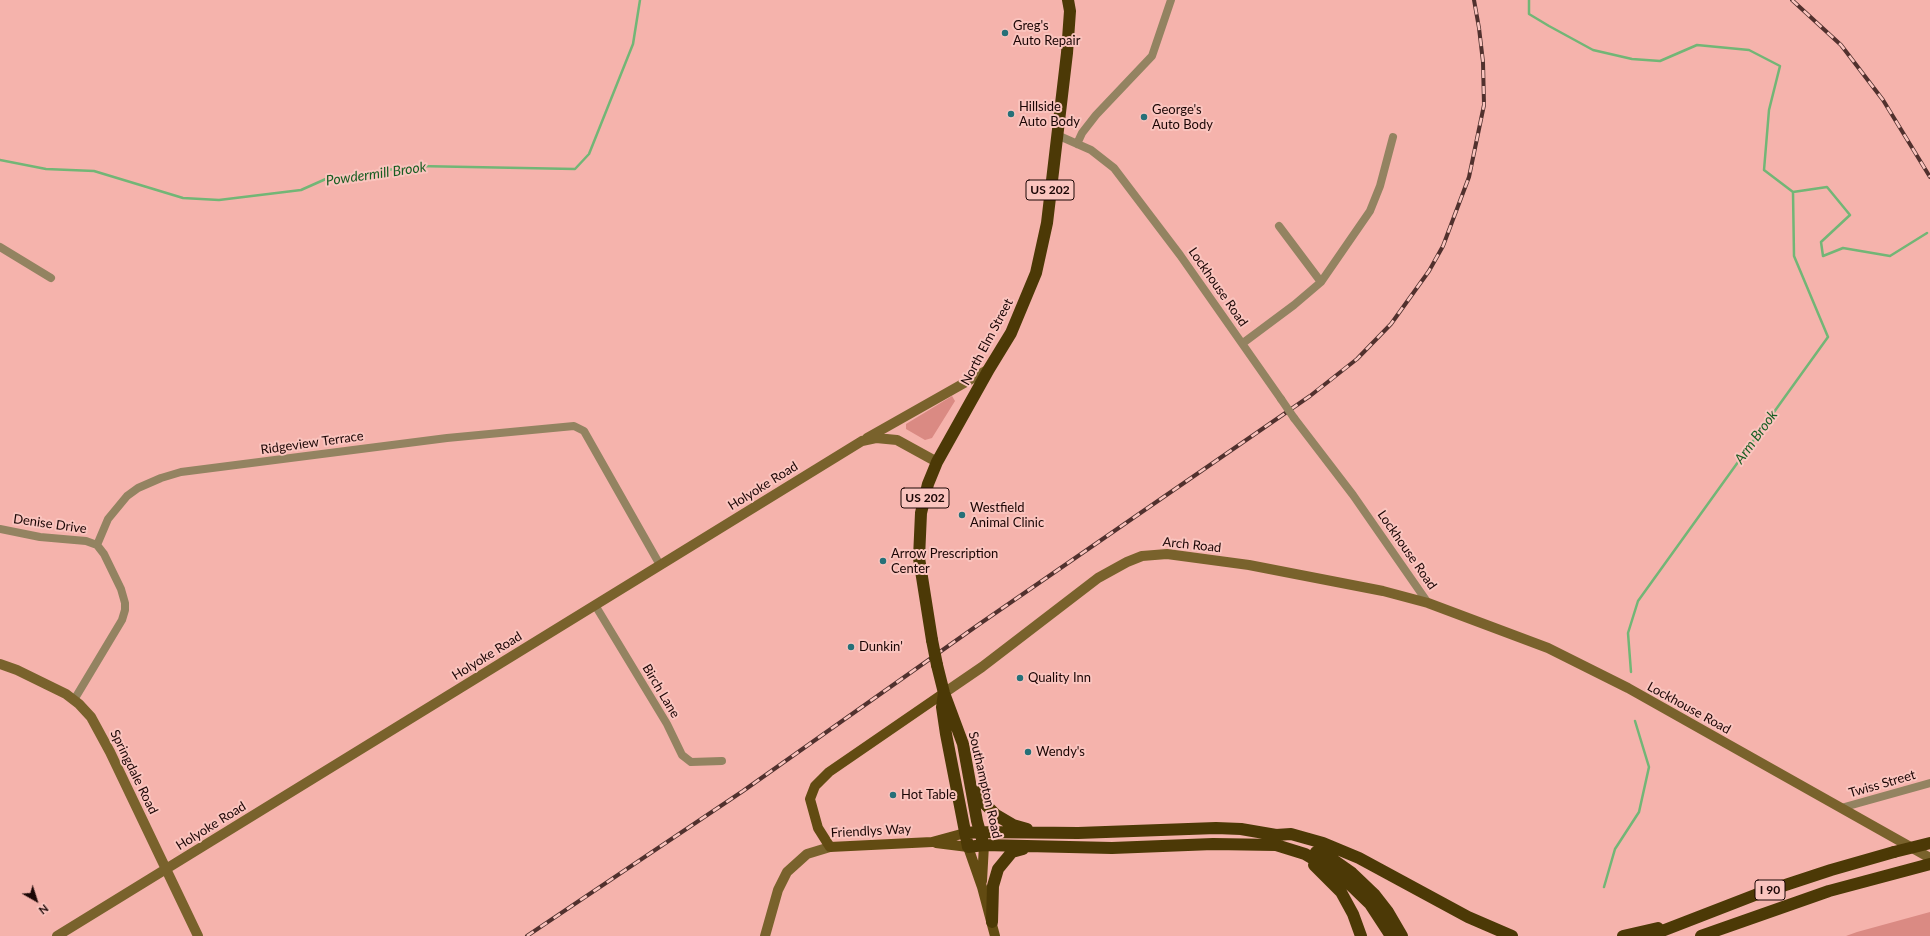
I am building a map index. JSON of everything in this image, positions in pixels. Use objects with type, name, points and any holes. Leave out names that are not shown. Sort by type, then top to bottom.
[{"type":"highway","name":"North Elm Street","points":[[932,640],[919,558],[921,513],[928,484],[937,462],[1011,333],[1036,273],[1047,223],[1067,53],[1070,11],[1068,0]]},
{"type":"highway","name":"Southampton Road","points":[[932,640],[944,693],[963,744],[984,846]]},
{"type":"highway","name":"Southampton Road","points":[[944,693],[942,707],[946,734],[968,847]]},
{"type":"highway","points":[[969,777],[983,802],[1000,819],[1013,825],[1047,833],[1216,828],[1241,829],[1332,859],[1352,873],[1374,894],[1388,912],[1402,936]]},
{"type":"highway","name":"Friendlys Way","points":[[965,833],[1047,833]]},
{"type":"highway","points":[[992,922],[993,886],[1002,862],[1012,852],[1036,846],[1118,848],[1276,840],[1291,834],[1350,854],[1474,920],[1512,936]]},
{"type":"highway","points":[[1276,840],[1313,865],[1336,886],[1353,914],[1361,936]]},
{"type":"highway","points":[[1276,840],[1305,854],[1339,874],[1370,904],[1391,936]]},
{"type":"highway","name":"I 90","points":[[1649,936],[1755,895],[1831,870],[1930,843]]},
{"type":"highway","name":"Friendlys Way","points":[[968,847],[1036,846]]},
{"type":"highway","name":"I 90","points":[[1701,936],[1829,891],[1925,865]]},
{"type":"highway","points":[[1623,936],[1682,922]]},
{"type":"main road","points":[[830,847],[818,828],[810,799],[818,783],[838,765],[944,693]]},
{"type":"main road","name":"Friendlys Way","points":[[932,842],[965,833]]},
{"type":"main road","name":"Friendlys Way","points":[[830,847],[932,842],[968,847]]},
{"type":"main road","name":"Southampton Road","points":[[982,886],[984,846]]},
{"type":"main road","name":"Southampton Road","points":[[968,847],[982,886],[995,936]]},
{"type":"street","points":[[1077,144],[1082,134],[1096,115],[1152,56],[1171,0]]},
{"type":"street","name":"Lockhouse Road","points":[[1057,135],[1104,159],[1122,177],[1243,343],[1294,418],[1353,494],[1428,604],[1514,634],[1583,664],[1930,858]]},
{"type":"street","points":[[1243,343],[1294,305],[1321,282],[1370,211],[1380,186],[1393,137]]},
{"type":"street","points":[[1279,226],[1321,282]]},
{"type":"street","points":[[0,247],[51,278]]},
{"type":"street","points":[[862,441],[989,369]]},
{"type":"street","name":"Ridgeview Terrace","points":[[97,545],[108,518],[127,496],[148,483],[181,472],[447,438],[574,426],[584,431],[660,565]]},
{"type":"street","name":"Holyoke Road","points":[[57,936],[862,441],[876,438],[897,440],[937,462]]},
{"type":"street","name":"Denise Drive","points":[[0,529],[40,537],[86,541],[97,545]]},
{"type":"street","points":[[74,700],[122,620],[125,610],[125,603],[121,589],[109,563],[97,545]]},
{"type":"street","name":"Arch Road","points":[[944,693],[977,671],[1098,578],[1117,567],[1142,556],[1173,554],[1249,565],[1383,591],[1428,604]]},
{"type":"street","name":"Birch Lane","points":[[595,605],[667,724],[682,755],[690,762],[722,762]]},
{"type":"street","name":"Springdale Road","points":[[0,664],[42,682],[74,700],[91,717],[167,869],[198,936]]},
{"type":"street","name":"Twiss Street","points":[[1840,808],[1930,783]]},
{"type":"street","name":"Friendlys Way","points":[[765,936],[783,878],[792,865],[813,852],[830,847]]},
{"type":"shaded area","points":[[952,396],[955,401],[932,438],[925,440],[906,429],[906,424]]},
{"type":"shaded area","points":[[1930,912],[1930,936],[1846,936],[1857,932]]},
{"type":"waterway","name":"Powdermill Brook","points":[[0,160],[46,169],[94,171],[183,198],[219,200],[301,190],[328,178],[417,166],[575,169],[589,154],[633,44],[640,0]]},
{"type":"waterway","name":"Powdermill Brook","points":[[1529,0],[1529,14],[1593,50],[1632,59],[1660,61],[1697,45],[1749,50],[1780,66],[1769,110],[1764,170],[1793,192],[1827,187],[1850,215],[1821,242],[1823,256],[1843,248],[1890,256],[1927,233]]},
{"type":"waterway","name":"Arm Brook","points":[[1631,672],[1628,633],[1638,601],[1828,337],[1794,256],[1793,192]]},
{"type":"waterway","name":"Arm Brook","points":[[1604,887],[1615,849],[1639,812],[1649,767],[1635,721]]},
{"type":"railway","points":[[527,936],[743,791],[978,625],[1310,396],[1357,359],[1391,324],[1429,271],[1443,246],[1469,177],[1484,105],[1483,62],[1474,0]]},
{"type":"railway","points":[[1792,0],[1841,45],[1883,100],[1930,177]]},
{"type":"place","name":"Greg's Auto Repair","points":[[1005,33]]},
{"type":"place","name":"Hillside Auto Body","points":[[1011,114]]},
{"type":"place","name":"George's Auto Body","points":[[1144,117]]},
{"type":"place","name":"Westfield Animal Clinic","points":[[962,515]]},
{"type":"place","name":"Arrow Prescription Center","points":[[883,561]]},
{"type":"place","name":"Dunkin'","points":[[851,647]]},
{"type":"place","name":"Quality Inn","points":[[1020,678]]},
{"type":"place","name":"Wendy's","points":[[1028,752]]},
{"type":"place","name":"Hot Table","points":[[893,795]]}]
